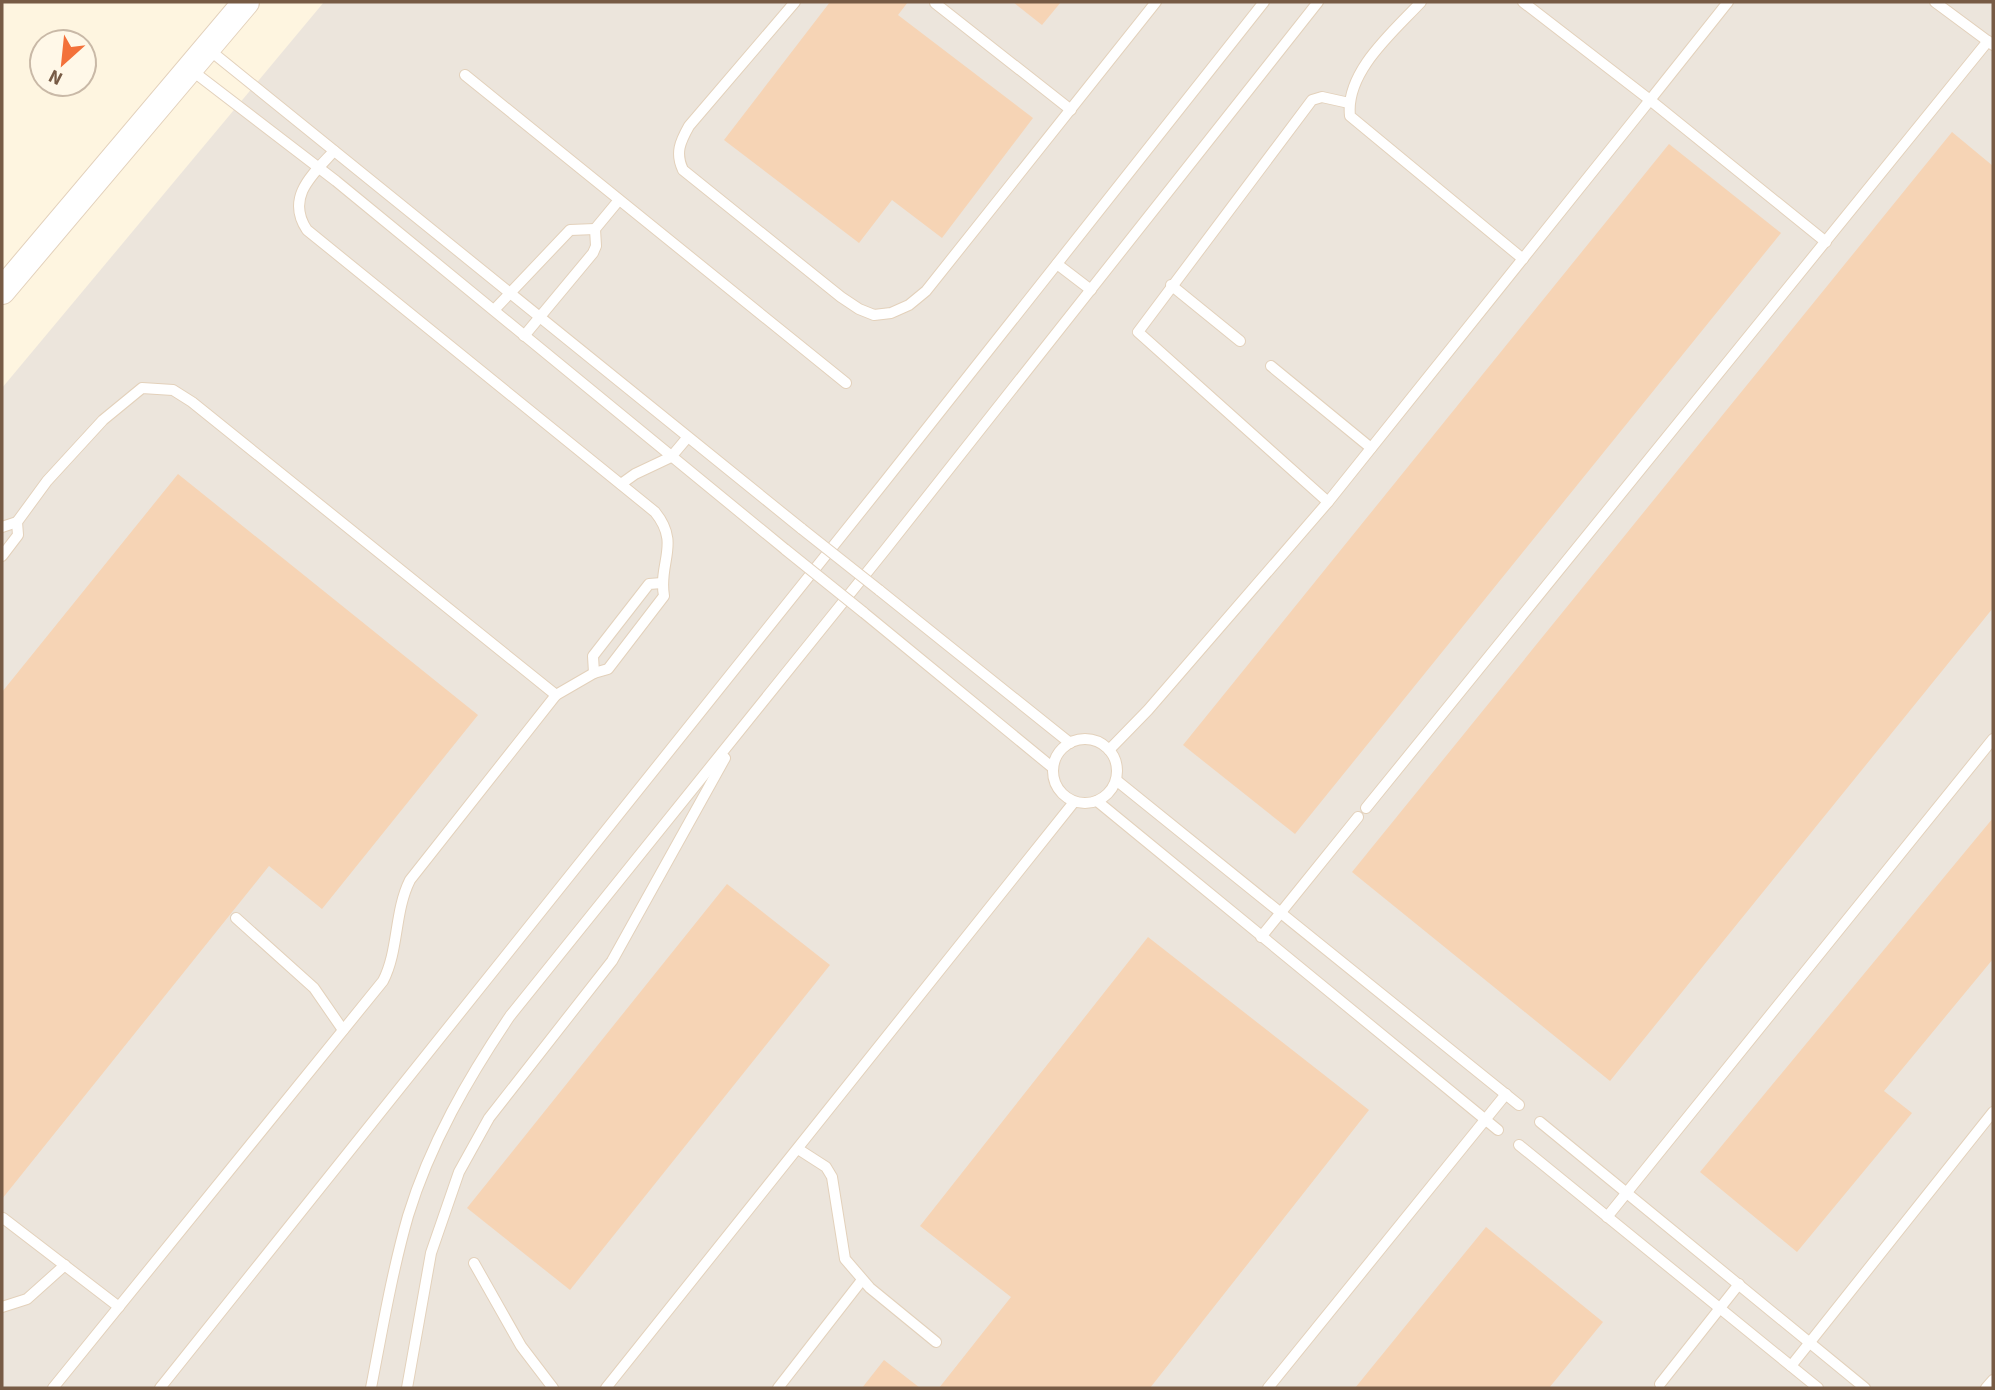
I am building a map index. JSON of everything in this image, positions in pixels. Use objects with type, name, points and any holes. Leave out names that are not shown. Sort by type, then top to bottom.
[{"type":"street","points":[[2,291],[246,2]]},
{"type":"lane","points":[[795,2],[690,126],[678,151],[679,161],[683,170],[841,298],[874,314],[891,313],[909,305],[926,292],[1156,2]]},
{"type":"lane","points":[[160,1388],[1264,2]]},
{"type":"lane","points":[[372,1388],[409,1215],[439,1136],[464,1087],[510,1016],[734,739],[1318,2]]},
{"type":"lane","points":[[1421,2],[1386,40],[1353,86],[1349,103],[1350,116],[1523,259]]},
{"type":"lane","points":[[1523,2],[1826,242]]},
{"type":"lane","points":[[1109,750],[1148,710],[1328,502],[1728,2]]},
{"type":"lane","points":[[1366,808],[1991,43],[1935,2]]},
{"type":"lane","points":[[935,3],[1071,110]]},
{"type":"lane","points":[[207,48],[687,438],[1070,743]]},
{"type":"lane","points":[[190,69],[319,168],[1053,768]]},
{"type":"lane","points":[[465,75],[846,383]]},
{"type":"lane","points":[[1328,502],[1141,338],[1139,327],[1312,100],[1322,97],[1349,103]]},
{"type":"lane","points":[[53,1388],[383,981],[390,968],[404,892],[410,880],[556,695],[594,673],[608,669],[664,596],[662,583],[669,544],[666,526],[655,512],[307,230],[301,220],[298,199],[302,187],[334,151]]},
{"type":"lane","points":[[524,336],[593,253],[596,246],[595,229],[619,200]]},
{"type":"lane","points":[[494,310],[570,230],[595,229]]},
{"type":"lane","points":[[1057,264],[1091,290]]},
{"type":"lane","points":[[1171,285],[1240,341]]},
{"type":"lane","points":[[1271,366],[1371,448]]},
{"type":"lane","points":[[2,527],[17,522],[47,481],[128,397],[142,388],[173,390],[192,402],[556,695]]},
{"type":"lane","points":[[621,484],[635,474],[671,457],[687,438]]},
{"type":"lane","points":[[2,556],[18,535],[17,522]]},
{"type":"lane","points":[[594,673],[593,656],[649,584],[662,583]]},
{"type":"lane","points":[[407,1388],[431,1253],[459,1172],[489,1118],[612,961],[734,739]]},
{"type":"lane","points":[[1091,739],[1109,750],[1118,769],[1112,790],[1097,801],[1074,802],[1058,789],[1053,768],[1055,758],[1070,743],[1091,739]]},
{"type":"lane","points":[[1607,1217],[1993,739]]},
{"type":"lane","points":[[1116,780],[1519,1105]]},
{"type":"lane","points":[[1097,801],[1498,1130]]},
{"type":"lane","points":[[606,1388],[1074,802]]},
{"type":"lane","points":[[1261,937],[1358,817]]},
{"type":"lane","points":[[236,918],[314,988],[343,1030]]},
{"type":"lane","points":[[1268,1388],[1506,1094]]},
{"type":"lane","points":[[1791,1366],[1993,1112]]},
{"type":"lane","points":[[1540,1122],[1865,1388]]},
{"type":"lane","points":[[1518,1145],[1818,1388]]},
{"type":"lane","points":[[798,1149],[826,1167],[832,1177],[845,1259],[862,1280],[936,1342]]},
{"type":"lane","points":[[3,1218],[119,1307]]},
{"type":"lane","points":[[474,1263],[521,1346],[553,1388]]},
{"type":"lane","points":[[2,1307],[27,1299],[65,1265]]},
{"type":"lane","points":[[778,1388],[862,1280]]},
{"type":"lane","points":[[1660,1384],[1739,1284]]},
{"type":"lane","points":[[1986,1388],[1993,1380]]},
{"type":"shaded area","points":[[324,2],[1993,2],[1993,1388],[2,1388],[2,388]]},
{"type":"building","points":[[830,2],[908,2],[898,15],[1033,118],[942,238],[892,200],[859,243],[724,140]]},
{"type":"building","points":[[1013,2],[1061,2],[1042,25]]},
{"type":"building","points":[[1952,132],[1993,166],[1993,608],[1610,1081],[1352,872]]},
{"type":"building","points":[[1669,144],[1781,233],[1295,834],[1183,745]]},
{"type":"building","points":[[178,474],[478,715],[322,909],[269,866],[2,1199],[2,692]]},
{"type":"building","points":[[1993,818],[1993,959],[1884,1091],[1912,1113],[1797,1252],[1700,1172]]},
{"type":"building","points":[[727,884],[830,965],[570,1290],[467,1208]]},
{"type":"building","points":[[1148,937],[1369,1110],[1150,1388],[939,1388],[1011,1297],[920,1226]]},
{"type":"building","points":[[1486,1227],[1603,1322],[1549,1388],[1355,1388]]},
{"type":"building","points":[[884,1360],[920,1388],[862,1388]]}]
